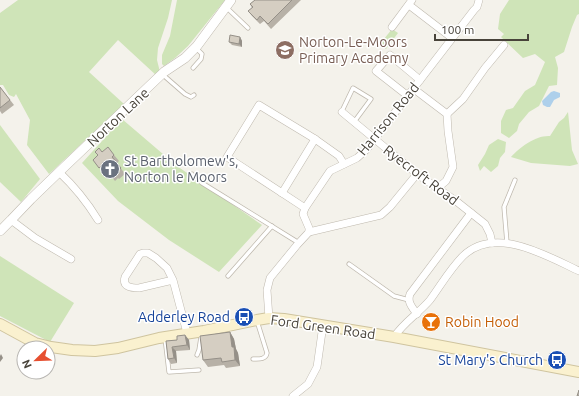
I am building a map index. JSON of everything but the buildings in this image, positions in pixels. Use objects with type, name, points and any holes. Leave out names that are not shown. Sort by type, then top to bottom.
[{"type":"main road","name":"Ford Green Road","points":[[0,324],[35,343],[72,350],[95,351],[118,348],[164,337],[200,332],[257,320],[269,318],[284,319],[394,337],[579,372]]},
{"type":"street","name":"Harrison Road","points":[[305,208],[330,171],[356,158],[366,150],[476,7],[479,0]]},
{"type":"street","points":[[392,27],[411,2],[452,38]]},
{"type":"street","name":"Norton Lane","points":[[0,231],[58,172],[162,74],[185,58],[196,47],[229,4]]},
{"type":"street","points":[[437,187],[446,181],[453,167],[448,131],[448,114],[463,99],[485,68],[504,45]]},
{"type":"street","points":[[408,96],[376,71],[390,55],[420,80]]},
{"type":"street","points":[[414,89],[448,114]]},
{"type":"street","points":[[310,232],[303,214],[305,208],[227,157],[259,105],[339,156],[344,164]]},
{"type":"street","name":"Ryecroft Road","points":[[342,112],[417,174],[437,187],[485,224],[490,234],[492,243]]},
{"type":"street","points":[[282,193],[314,139]]},
{"type":"street","points":[[58,172],[88,203],[98,220]]},
{"type":"street","points":[[269,318],[267,290],[270,278],[310,232],[381,215],[390,207],[417,174]]},
{"type":"street","points":[[417,314],[411,306],[409,300],[410,294],[471,213]]},
{"type":"street","points":[[12,220],[35,238],[71,259]]},
{"type":"street","points":[[394,337],[399,329],[417,314],[429,300],[453,267],[464,255],[478,246],[492,243],[519,245],[579,271]]},
{"type":"street","points":[[173,280],[139,288],[128,287],[124,280],[140,254],[144,253],[156,258],[167,268],[173,280],[187,333]]},
{"type":"street","points":[[293,396],[308,384],[317,367],[322,325]]},
{"type":"lane","points":[[229,4],[248,28]]},
{"type":"lane","points":[[193,68],[201,59],[202,54],[196,47]]},
{"type":"lane","points":[[162,74],[185,94],[191,97],[194,95]]},
{"type":"lane","points":[[342,112],[353,88],[371,100],[354,122]]},
{"type":"lane","points":[[192,174],[202,183],[299,243]]},
{"type":"lane","points":[[508,244],[504,207],[515,180]]},
{"type":"lane","points":[[228,276],[272,226]]},
{"type":"lane","points":[[349,264],[394,296],[409,300]]},
{"type":"lane","points":[[253,359],[264,358],[268,353],[257,320]]},
{"type":"lane","points":[[196,355],[199,350],[201,339],[200,332]]},
{"type":"lane","points":[[164,337],[169,372],[199,370]]},
{"type":"green space","points":[[18,0],[172,0],[158,48],[157,60],[160,72],[157,76],[118,40],[89,72],[124,104],[49,174],[27,145],[30,120],[16,94],[14,97],[9,95],[3,85],[0,85],[0,13]]},
{"type":"green space","points":[[177,0],[225,0],[188,46],[164,66],[162,64],[162,55],[170,36]]},
{"type":"green space","points":[[509,0],[579,0],[579,14],[577,15],[572,27],[564,52],[555,57],[558,68],[557,85],[549,86],[539,106],[529,112],[519,124],[517,131],[509,138],[501,133],[501,121],[506,110],[513,108],[525,91],[535,85],[545,62],[535,54],[523,58],[501,37],[504,34],[498,29],[500,14]]},
{"type":"green space","points":[[392,29],[398,33],[386,49],[380,44]]},
{"type":"green space","points":[[568,112],[572,150],[578,164],[570,166],[531,163],[511,157],[529,142],[539,137],[550,136]]},
{"type":"green space","points":[[122,119],[177,166],[262,225],[219,272],[169,240],[118,201],[82,163]]},
{"type":"green space","points":[[0,125],[40,179],[21,202],[0,182]]},
{"type":"green space","points":[[498,139],[506,142],[505,152],[500,158],[498,166],[491,172],[484,166],[480,171],[478,165],[489,145]]},
{"type":"green space","points":[[0,256],[74,303],[51,340],[46,340],[0,316]]},
{"type":"water","points":[[554,91],[560,93],[560,97],[554,100],[550,107],[543,105],[542,101]]},
{"type":"place","name":"Norton-Le-Moors Primary Academy","points":[[285,50]]},
{"type":"place","name":"St Bartholomew's, Norton le Moors","points":[[110,169]]},
{"type":"place","name":"Adderley Road","points":[[244,317]]},
{"type":"place","name":"Robin Hood","points":[[431,322]]},
{"type":"place","name":"St Mary's Church","points":[[557,360]]}]
